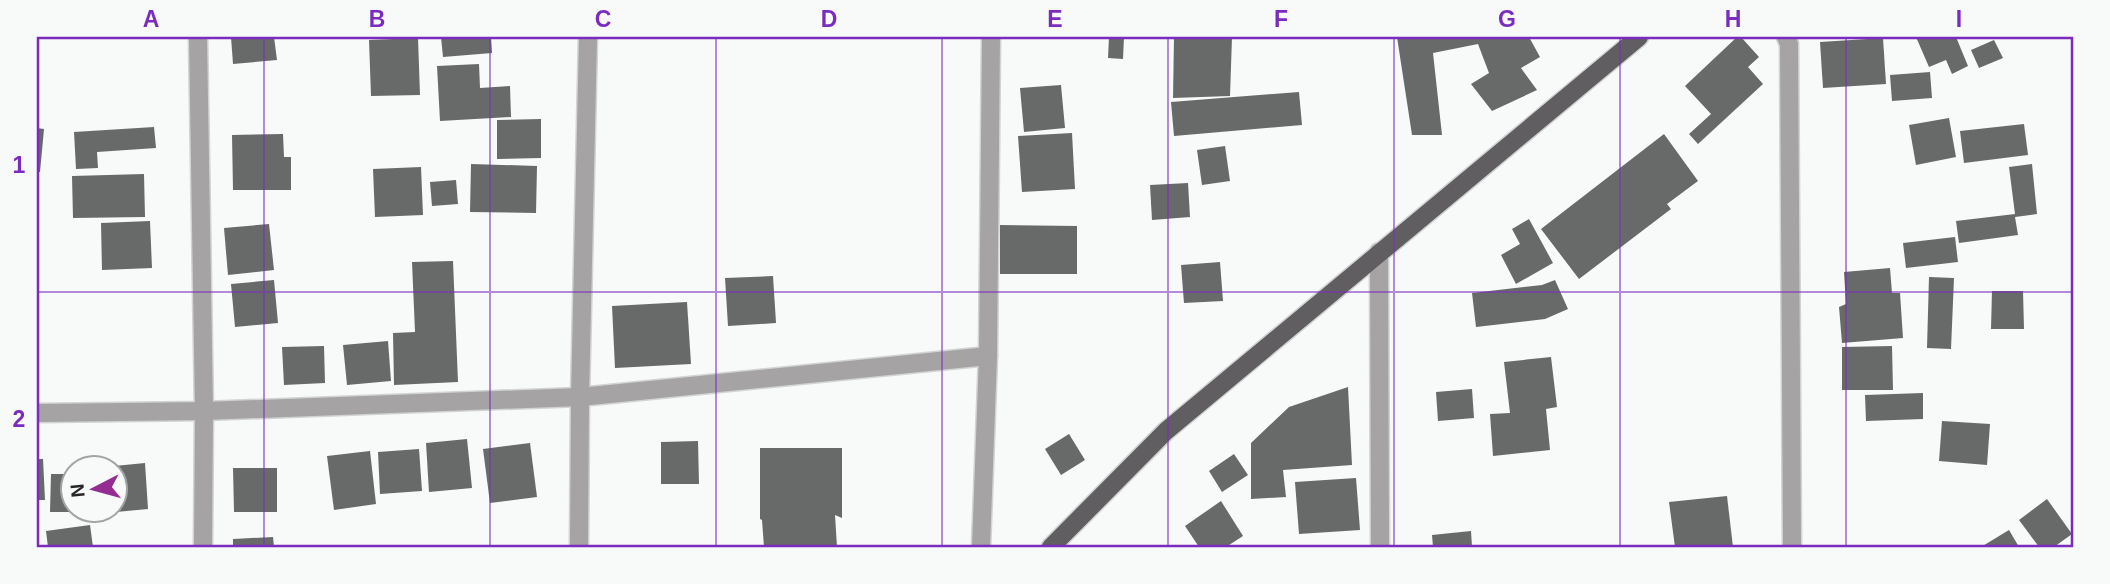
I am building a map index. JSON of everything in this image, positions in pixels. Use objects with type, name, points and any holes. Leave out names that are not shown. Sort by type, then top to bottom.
[{"type":"main road","points":[[1051,547],[1166,431],[1639,37]]},
{"type":"street","points":[[198,37],[204,411],[203,547]]},
{"type":"street","points":[[579,547],[588,37]]},
{"type":"street","points":[[981,547],[988,356],[990,37]]},
{"type":"street","points":[[1786,37],[1790,58],[1792,547]]},
{"type":"street","points":[[1379,252],[1380,547]]},
{"type":"street","points":[[37,413],[204,411],[580,397],[988,356]]},
{"type":"building","points":[[231,37],[274,37],[277,60],[233,64]]},
{"type":"building","points":[[441,37],[491,37],[492,53],[443,57]]},
{"type":"building","points":[[1109,37],[1124,37],[1123,59],[1108,58]]},
{"type":"building","points":[[1174,37],[1232,37],[1230,96],[1173,98]]},
{"type":"building","points":[[1397,37],[1529,37],[1540,57],[1521,68],[1537,90],[1492,111],[1471,84],[1489,73],[1478,44],[1433,53],[1442,135],[1412,135]]},
{"type":"building","points":[[1737,37],[1741,37],[1759,57],[1748,67],[1763,84],[1698,144],[1689,134],[1711,114],[1685,86]]},
{"type":"building","points":[[1916,37],[1956,37],[1968,66],[1952,74],[1946,60],[1929,67]]},
{"type":"building","points":[[418,38],[420,95],[371,96],[369,40]]},
{"type":"building","points":[[1883,38],[1886,84],[1823,88],[1820,42]]},
{"type":"building","points":[[1994,40],[2003,58],[1979,68],[1971,50]]},
{"type":"building","points":[[479,64],[480,88],[510,86],[511,117],[440,121],[437,66]]},
{"type":"building","points":[[1930,72],[1932,98],[1892,101],[1890,75]]},
{"type":"building","points":[[1061,85],[1065,128],[1024,132],[1020,88]]},
{"type":"building","points":[[1299,92],[1302,125],[1174,136],[1171,102]]},
{"type":"building","points":[[1949,118],[1956,157],[1916,165],[1909,125]]},
{"type":"building","points":[[541,119],[541,158],[497,159],[497,120]]},
{"type":"building","points":[[2024,124],[2028,155],[1964,163],[1960,131]]},
{"type":"building","points":[[154,127],[156,148],[97,152],[98,168],[76,169],[74,132]]},
{"type":"building","points":[[37,128],[44,129],[40,172],[37,172]]},
{"type":"building","points":[[1072,133],[1075,189],[1022,192],[1018,136]]},
{"type":"building","points":[[283,134],[284,157],[291,157],[291,190],[233,190],[232,135]]},
{"type":"building","points":[[1664,134],[1698,181],[1667,204],[1671,209],[1579,279],[1541,229]]},
{"type":"building","points":[[1225,146],[1230,181],[1202,185],[1197,150]]},
{"type":"building","points":[[471,164],[537,166],[536,213],[470,212]]},
{"type":"building","points":[[2032,164],[2037,214],[2015,217],[2018,235],[1959,243],[1956,221],[2015,214],[2009,167]]},
{"type":"building","points":[[421,167],[423,215],[375,217],[373,169]]},
{"type":"building","points":[[144,174],[145,217],[73,218],[72,176]]},
{"type":"building","points":[[456,180],[458,204],[432,206],[430,182]]},
{"type":"building","points":[[1188,183],[1190,217],[1152,220],[1150,185]]},
{"type":"building","points":[[1529,219],[1553,263],[1516,284],[1501,255],[1520,244],[1512,229]]},
{"type":"building","points":[[150,221],[152,268],[102,270],[101,223]]},
{"type":"building","points":[[269,224],[274,270],[228,275],[224,228]]},
{"type":"building","points":[[1000,225],[1077,226],[1077,274],[1000,274]]},
{"type":"building","points":[[1955,237],[1958,262],[1906,268],[1903,243]]},
{"type":"building","points":[[453,261],[458,382],[394,385],[393,333],[415,332],[412,262]]},
{"type":"building","points":[[1220,262],[1223,301],[1184,303],[1181,265]]},
{"type":"building","points":[[1890,268],[1892,293],[1900,293],[1903,338],[1842,343],[1839,307],[1846,304],[1844,272]]},
{"type":"building","points":[[773,276],[776,323],[728,326],[725,278]]},
{"type":"building","points":[[1929,277],[1954,278],[1951,349],[1927,348]]},
{"type":"building","points":[[274,280],[278,323],[235,327],[231,284]]},
{"type":"building","points":[[1555,280],[1568,309],[1545,319],[1476,327],[1472,293],[1542,285]]},
{"type":"building","points":[[1992,291],[2023,291],[2024,329],[1991,329]]},
{"type":"building","points":[[687,302],[691,364],[615,368],[612,306]]},
{"type":"building","points":[[388,341],[391,381],[347,385],[343,345]]},
{"type":"building","points":[[324,346],[325,383],[284,385],[282,347]]},
{"type":"building","points":[[1892,346],[1893,390],[1842,390],[1842,347]]},
{"type":"building","points":[[1551,357],[1557,407],[1546,409],[1550,450],[1493,456],[1490,414],[1510,413],[1504,362]]},
{"type":"building","points":[[1348,387],[1352,465],[1283,470],[1286,497],[1251,499],[1251,443],[1289,407]]},
{"type":"building","points":[[1472,389],[1474,418],[1438,421],[1436,392]]},
{"type":"building","points":[[1923,393],[1923,419],[1866,421],[1865,395]]},
{"type":"building","points":[[1942,421],[1990,424],[1987,465],[1939,461]]},
{"type":"building","points":[[1069,434],[1085,460],[1061,475],[1045,449]]},
{"type":"building","points":[[467,439],[472,488],[429,492],[426,443]]},
{"type":"building","points":[[698,441],[699,484],[661,484],[661,442]]},
{"type":"building","points":[[530,443],[537,497],[490,503],[483,449]]},
{"type":"building","points":[[760,448],[842,448],[842,518],[835,515],[837,547],[764,547],[760,519]]},
{"type":"building","points":[[419,449],[422,491],[380,494],[378,452]]},
{"type":"building","points":[[370,451],[376,504],[334,510],[327,456]]},
{"type":"building","points":[[1234,454],[1248,475],[1222,492],[1209,471]]},
{"type":"building","points":[[37,459],[43,459],[45,500],[37,500]]},
{"type":"building","points":[[145,463],[148,509],[130,511],[130,464]]},
{"type":"building","points":[[233,468],[277,468],[277,512],[234,512]]},
{"type":"building","points":[[51,474],[60,474],[60,512],[50,512]]},
{"type":"building","points":[[1356,478],[1360,530],[1299,534],[1295,482]]},
{"type":"building","points":[[1727,496],[1733,547],[1675,547],[1669,502]]},
{"type":"building","points":[[2047,499],[2072,534],[2054,547],[2039,547],[2019,520]]},
{"type":"building","points":[[1221,501],[1243,536],[1226,547],[1199,547],[1185,526]]},
{"type":"building","points":[[90,525],[93,547],[48,547],[46,531]]},
{"type":"building","points":[[2009,530],[2019,547],[1981,547]]},
{"type":"building","points":[[1471,531],[1472,547],[1433,547],[1432,535]]},
{"type":"building","points":[[273,537],[274,547],[233,547],[233,539]]}]
